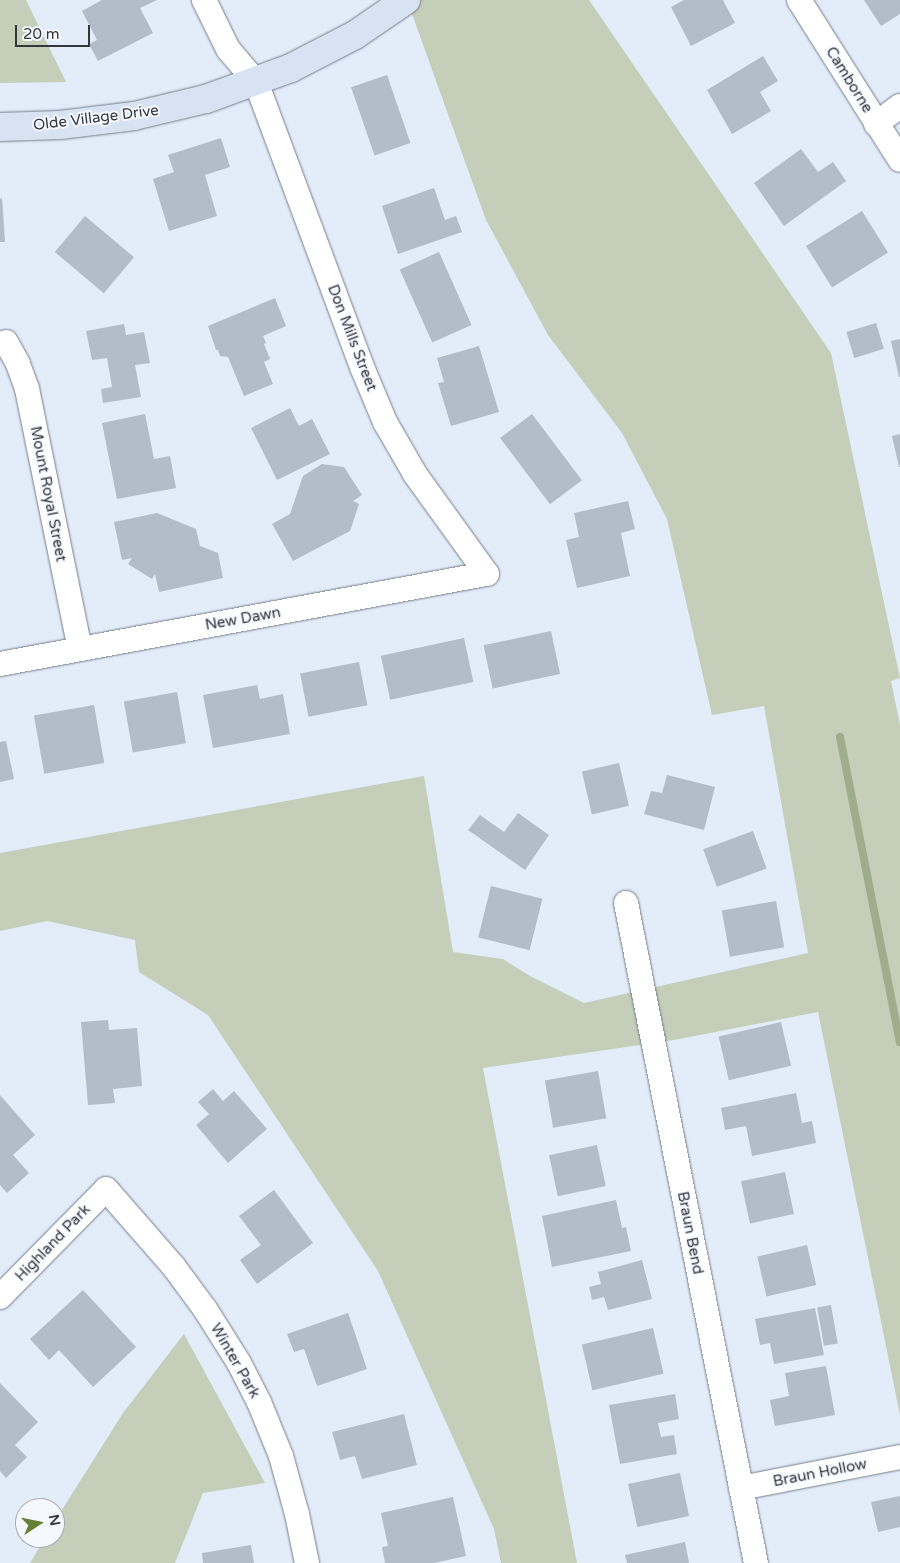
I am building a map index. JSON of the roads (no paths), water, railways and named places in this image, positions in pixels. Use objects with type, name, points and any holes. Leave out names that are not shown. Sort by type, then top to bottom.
[{"type":"street","name":"Don Mills Street","points":[[204,0],[228,49],[256,82],[362,367],[386,422],[415,474],[487,574]]},
{"type":"street","name":"Olde Village Drive","points":[[0,127],[60,125],[134,116],[206,99],[291,68],[355,35],[406,0]]},
{"type":"street","name":"Camborne","points":[[799,0],[900,160]]},
{"type":"street","points":[[876,124],[900,106]]},
{"type":"street","name":"Mount Royal Street","points":[[6,342],[18,364],[27,389],[80,649]]},
{"type":"street","name":"New Dawn","points":[[0,664],[487,574]]},
{"type":"street","name":"Braun Bend","points":[[626,903],[756,1563]]},
{"type":"street","name":"Highland Park","points":[[0,1297],[106,1188]]},
{"type":"street","name":"Winter Park","points":[[106,1188],[174,1267],[205,1309],[239,1363],[259,1402],[281,1456],[297,1514],[307,1563]]},
{"type":"street","name":"Braun Hollow","points":[[740,1488],[900,1457]]},
{"type":"waterway","points":[[840,737],[900,1042]]}]
